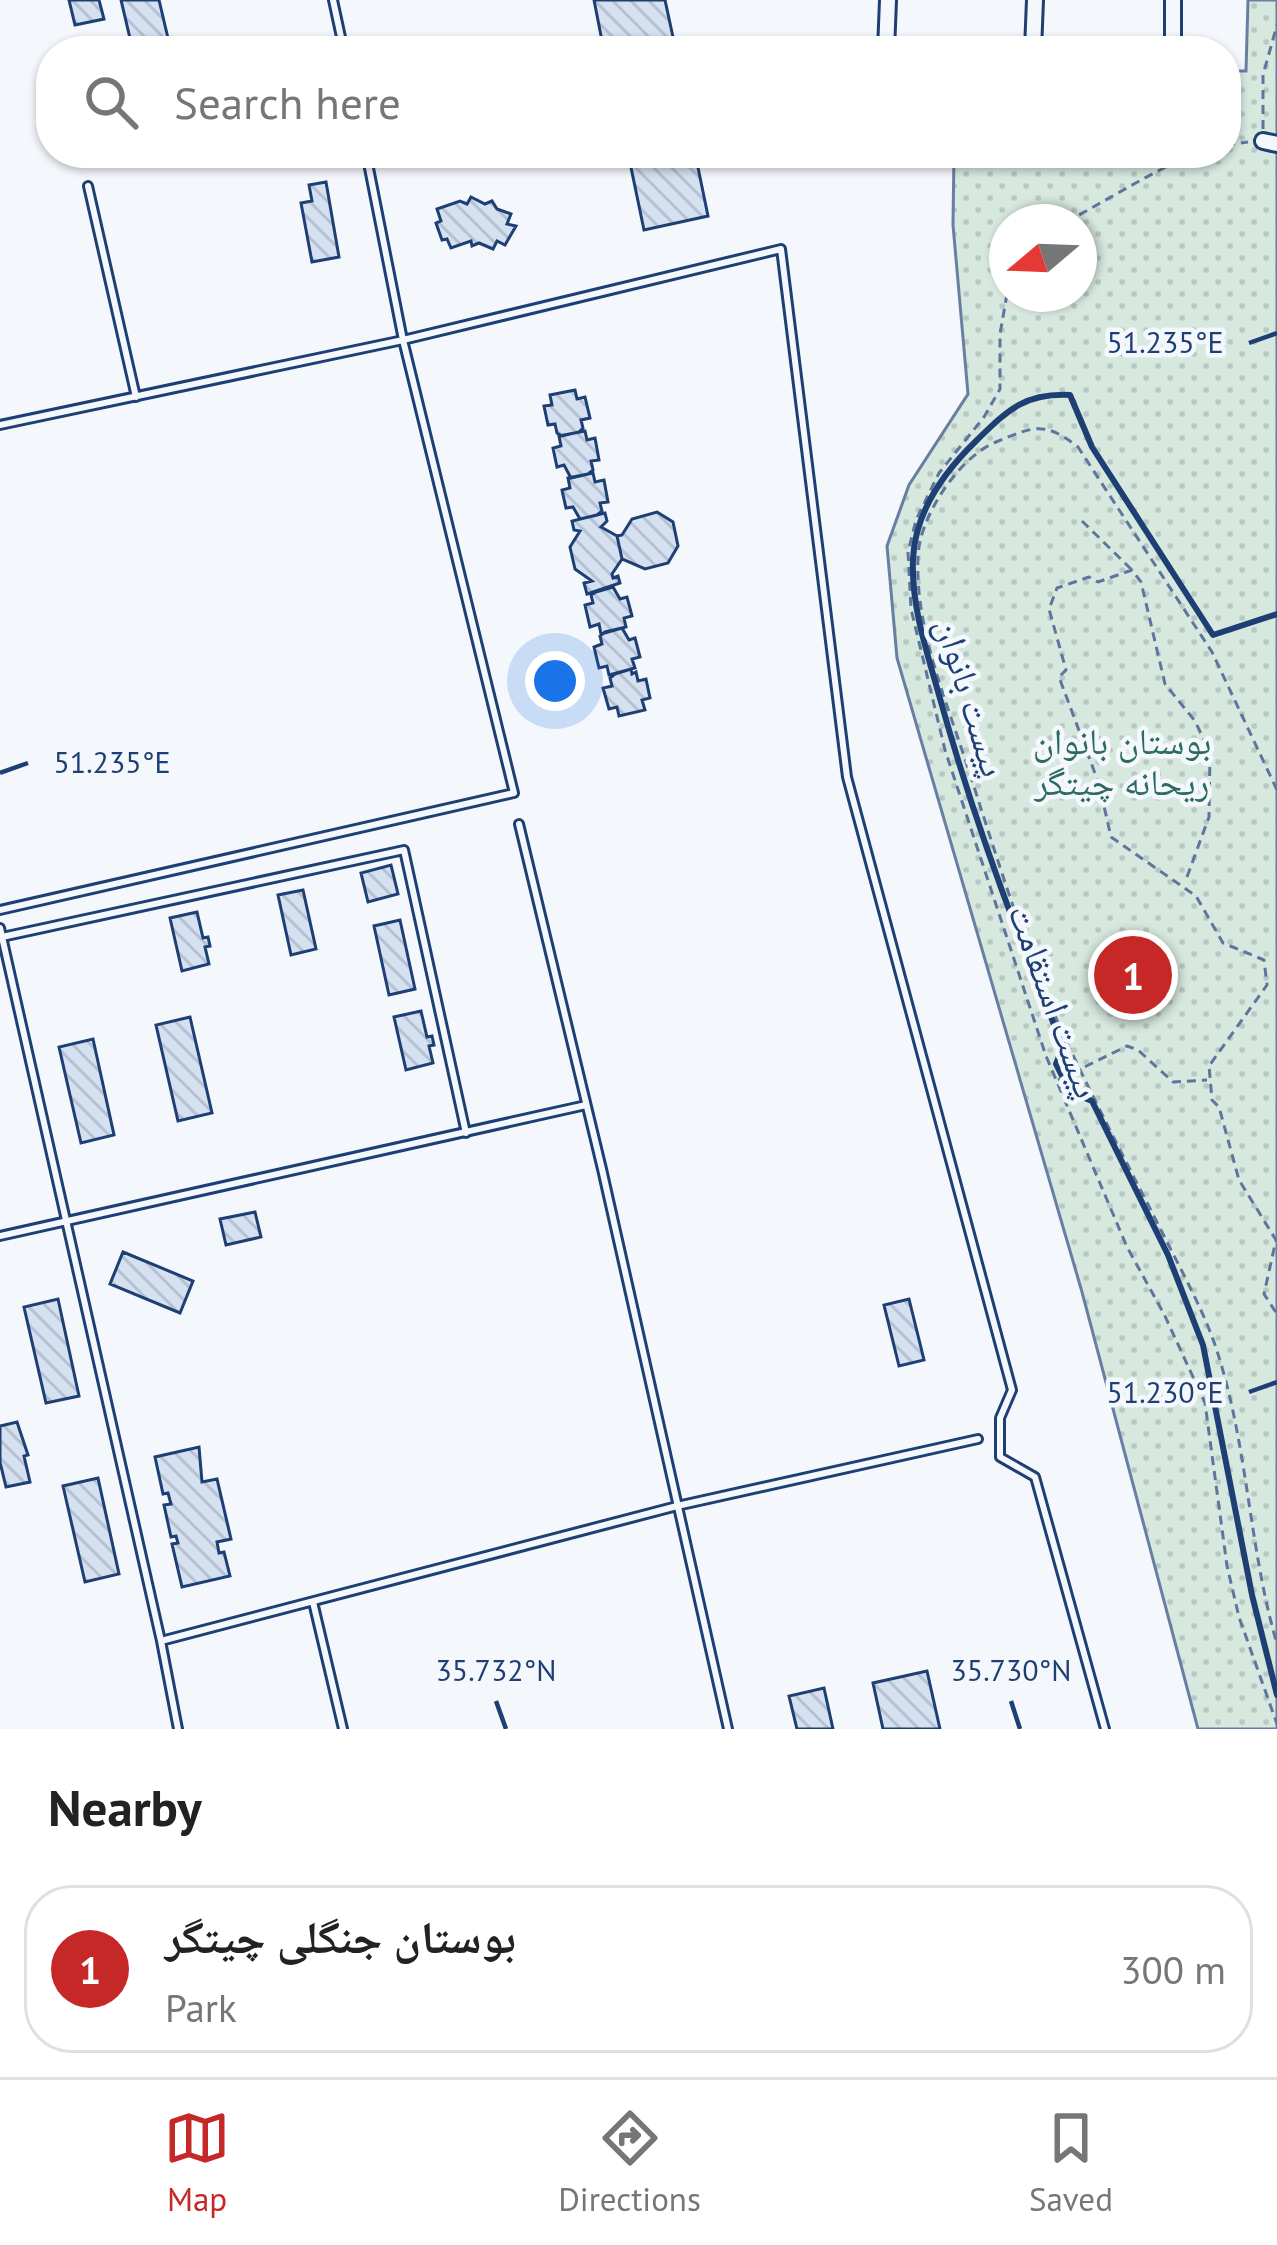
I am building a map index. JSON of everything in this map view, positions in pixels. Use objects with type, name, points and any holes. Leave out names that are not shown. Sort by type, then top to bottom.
[{"type":"street","points":[[887,36],[888,0]]},
{"type":"street","points":[[1034,36],[1035,0]]},
{"type":"street","points":[[1173,0],[1173,36]]},
{"type":"lane","points":[[333,0],[341,36]]},
{"type":"lane","points":[[0,910],[514,793],[403,340],[369,168]]},
{"type":"lane","points":[[88,186],[136,397]]},
{"type":"lane","points":[[0,425],[403,340],[781,249],[847,777],[1012,1390],[1000,1418],[1000,1457],[1035,1477],[1105,1729]]},
{"type":"lane","points":[[519,824],[728,1729]]},
{"type":"lane","points":[[178,1729],[1,932],[404,850],[466,1133]]},
{"type":"lane","points":[[0,1236],[586,1105]]},
{"type":"lane","points":[[161,1640],[677,1506],[978,1439]]},
{"type":"lane","points":[[313,1602],[343,1729]]},
{"type":"path","points":[[1270,143],[1263,75],[1277,25]]},
{"type":"path","points":[[1097,207],[1159,168]]},
{"type":"path","name":"پیست استقامت","points":[[1004,312],[1000,389],[924,499],[908,552],[908,588],[945,750],[1056,1081],[1127,1247],[1205,1403],[1238,1617],[1277,1724]]},
{"type":"path","name":"پیست بانوان","points":[[1277,790],[1213,652],[1078,448],[1055,429],[1038,427],[987,446],[968,459],[940,496],[917,552],[921,613],[1018,922],[1079,1068],[1213,1342],[1238,1435],[1261,1589],[1277,1644]]},
{"type":"path","points":[[1082,520],[1141,582],[1165,684],[1195,721],[1210,753],[1209,817],[1187,877]]},
{"type":"path","points":[[1132,570],[1098,582],[1089,577],[1057,589],[1048,609],[1065,656],[1066,670],[1059,677],[1099,784],[1111,837],[1196,896],[1222,943],[1264,960],[1268,969],[1268,985],[1209,1066],[1212,1100],[1219,1107],[1239,1180],[1276,1240],[1264,1294],[1277,1313]]},
{"type":"path","points":[[1056,1081],[1126,1046],[1138,1050],[1173,1082],[1210,1080]]},
{"type":"green space","name":"بوستان بانوان ریحانه چیتگر","points":[[1248,0],[1277,0],[1277,1729],[1198,1729],[1082,1292],[897,658],[887,546],[909,485],[968,394],[953,225],[954,168],[1241,168],[1241,71],[1246,71]]},
{"type":"building","points":[[69,0],[99,0],[104,19],[75,25]]},
{"type":"building","points":[[121,0],[159,0],[167,36],[129,36]]},
{"type":"building","points":[[594,0],[665,0],[673,36],[601,36]]},
{"type":"building","points":[[631,168],[698,168],[708,216],[644,230]]},
{"type":"building","points":[[326,182],[339,257],[312,262],[301,203],[312,201],[309,185]]},
{"type":"building","points":[[471,197],[485,204],[492,201],[497,209],[511,214],[507,224],[516,226],[505,245],[497,241],[493,249],[479,243],[472,246],[471,241],[451,248],[447,239],[442,240],[437,209],[460,201],[467,204]]},
{"type":"building","points":[[575,390],[577,399],[585,397],[590,418],[581,420],[579,432],[562,436],[555,424],[548,425],[544,406],[552,405],[550,395]]},
{"type":"building","points":[[585,431],[587,440],[595,438],[599,460],[591,461],[593,470],[588,474],[571,478],[564,465],[557,467],[553,448],[561,446],[559,436]]},
{"type":"building","points":[[593,473],[595,482],[604,480],[608,502],[600,503],[602,511],[597,515],[580,519],[573,507],[566,508],[562,490],[570,488],[568,478]]},
{"type":"building","points":[[657,512],[673,522],[678,546],[668,563],[645,569],[622,559],[617,536],[632,519]]},
{"type":"building","points":[[605,513],[607,521],[601,527],[617,536],[622,559],[612,574],[620,583],[587,594],[584,583],[592,581],[575,569],[570,547],[580,531],[574,530],[572,521]]},
{"type":"building","points":[[613,587],[620,599],[627,597],[632,616],[624,618],[626,627],[601,634],[599,624],[590,627],[585,605],[593,603],[591,595]]},
{"type":"building","points":[[622,628],[629,640],[635,638],[640,657],[632,659],[635,668],[609,675],[607,666],[599,668],[594,647],[602,644],[600,636],[605,632]]},
{"type":"building","points":[[631,669],[638,681],[646,679],[650,698],[642,700],[645,710],[619,716],[617,707],[609,709],[603,688],[612,686],[610,678],[615,674]]},
{"type":"building","points":[[391,865],[398,894],[368,902],[361,873]]},
{"type":"building","points":[[303,890],[316,949],[291,955],[278,895]]},
{"type":"building","points":[[197,912],[203,938],[208,937],[209,964],[182,971],[170,918]]},
{"type":"building","points":[[400,920],[415,989],[389,995],[374,926]]},
{"type":"building","points":[[421,1011],[427,1037],[432,1036],[433,1063],[406,1070],[394,1017]]},
{"type":"building","points":[[190,1017],[212,1113],[178,1121],[156,1025]]},
{"type":"building","points":[[93,1039],[114,1135],[81,1143],[59,1047]]},
{"type":"building","points":[[255,1212],[261,1237],[226,1245],[220,1219]]},
{"type":"building","points":[[123,1252],[193,1281],[180,1313],[110,1284]]},
{"type":"building","points":[[58,1299],[79,1396],[46,1403],[24,1307]]},
{"type":"building","points":[[909,1299],[924,1360],[899,1366],[884,1305]]},
{"type":"building","points":[[17,1422],[28,1455],[24,1456],[30,1482],[6,1487],[0,1426]]},
{"type":"building","points":[[199,1447],[202,1482],[217,1479],[231,1539],[217,1542],[230,1576],[182,1587],[172,1544],[178,1543],[176,1536],[171,1537],[164,1505],[171,1504],[168,1493],[163,1494],[155,1457]]},
{"type":"building","points":[[98,1478],[119,1574],[85,1582],[63,1486]]},
{"type":"building","points":[[927,1671],[940,1729],[883,1729],[873,1683]]},
{"type":"building","points":[[824,1688],[833,1729],[797,1729],[789,1696]]},
{"type":"wall","points":[[1277,614],[1213,635],[1092,447],[1070,395],[1028,401],[987,430],[943,480],[925,509],[915,542],[915,595],[926,649],[982,833],[1063,1046],[1056,1064],[1070,1092],[1092,1101],[1168,1255],[1203,1345],[1252,1595],[1277,1695]]},
{"type":"place","name":"بوستان جنگلی چیتگر","points":[[1133,975]]}]
